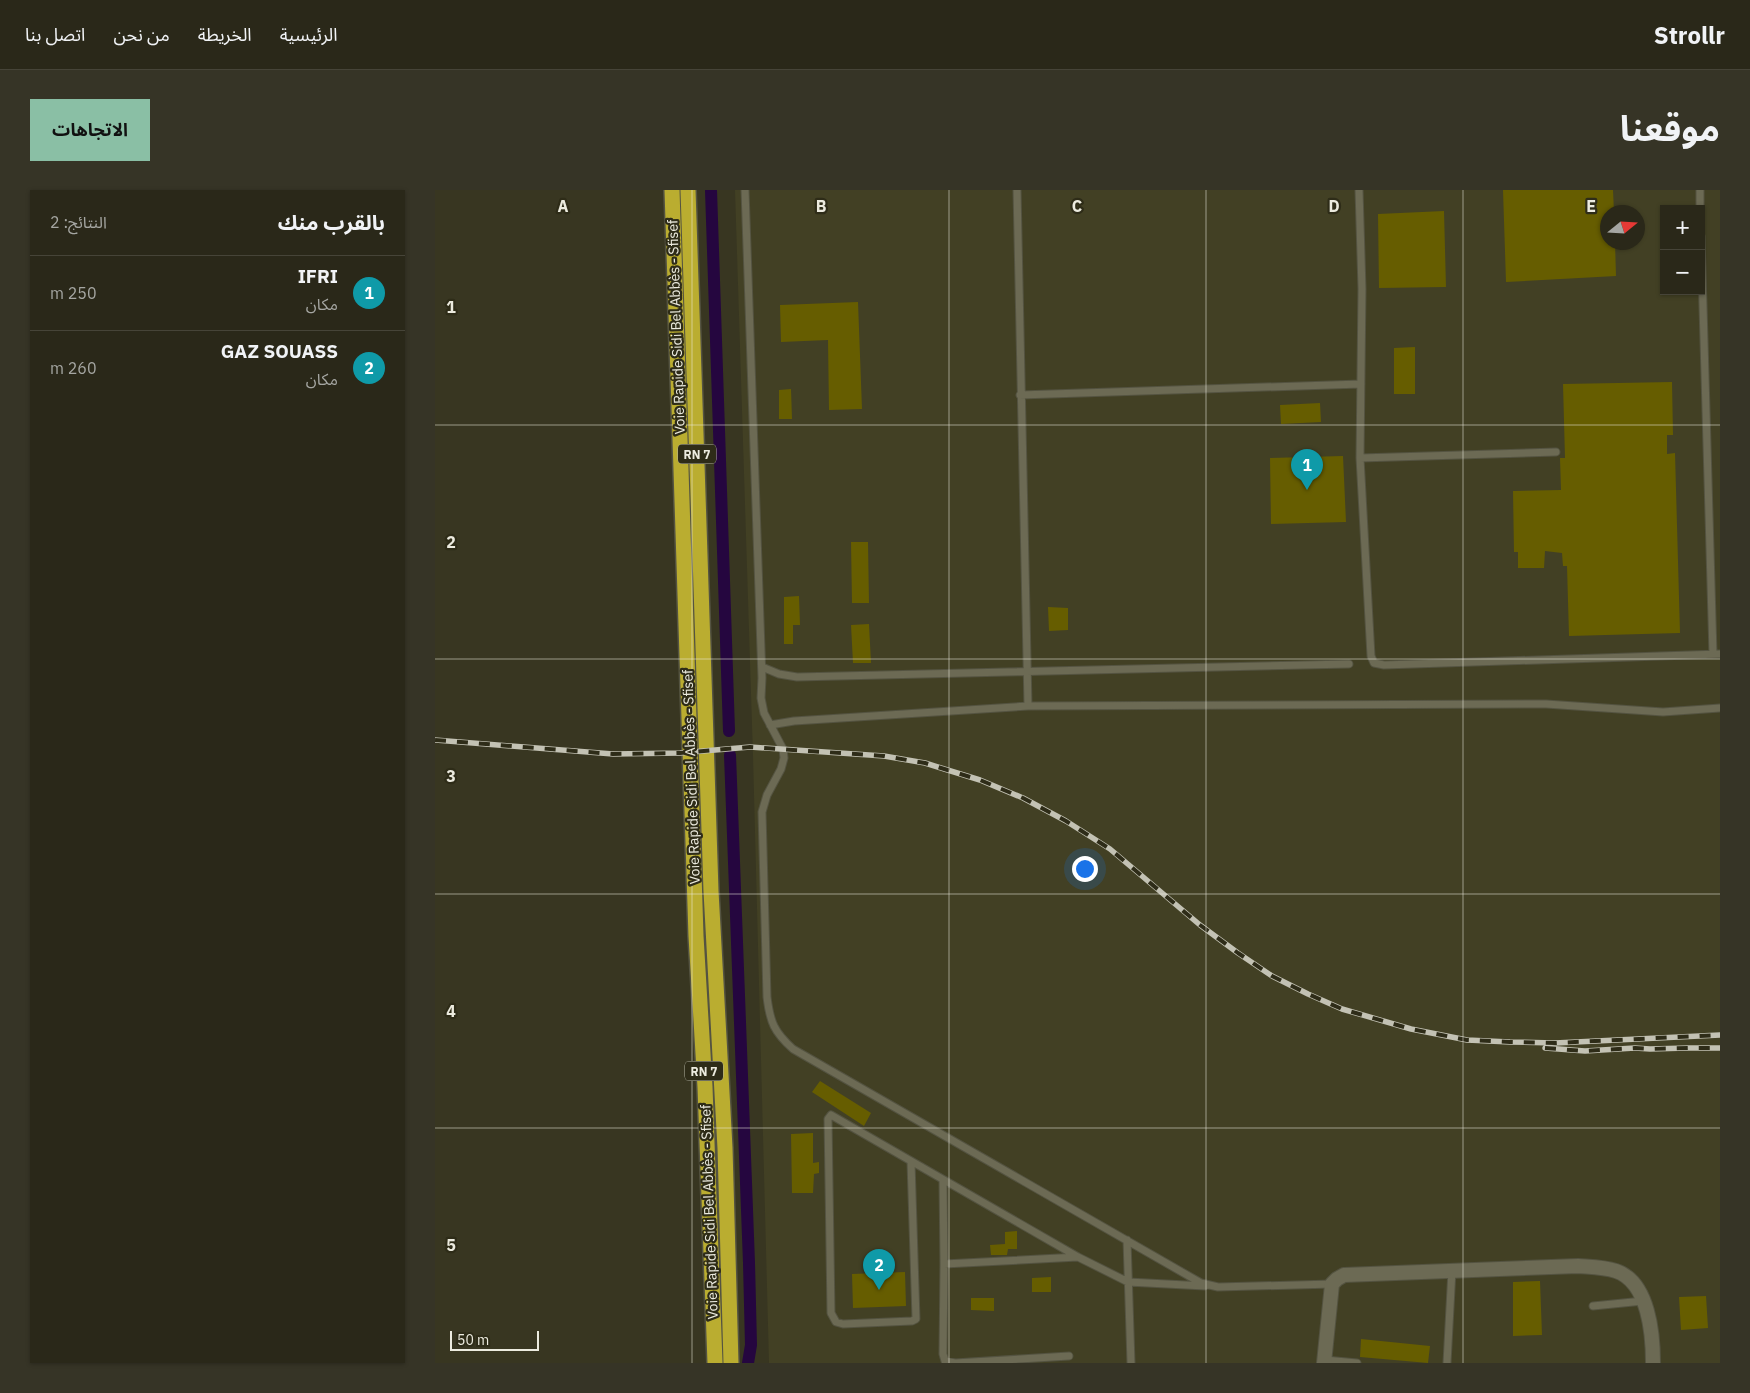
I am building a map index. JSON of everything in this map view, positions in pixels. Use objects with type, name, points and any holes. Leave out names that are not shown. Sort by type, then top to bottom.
[{"type":"highway","name":"Voie Rapide Sidi Bel Abbès - Sfisef","points":[[672,190],[696,936],[705,1086],[715,1363]]},
{"type":"highway","name":"Voie Rapide Sidi Bel Abbès - Sfisef","points":[[688,190],[711,891],[725,1148],[731,1363]]},
{"type":"street","points":[[1324,1362],[1332,1284],[1345,1275],[1578,1266],[1618,1271],[1630,1279],[1643,1301],[1650,1320],[1653,1337],[1653,1363]]},
{"type":"lane","points":[[745,190],[762,667],[761,698],[764,713],[783,749],[784,758],[781,769],[767,795],[762,812],[769,1016],[775,1029],[793,1049],[1201,1283],[1218,1287]]},
{"type":"lane","points":[[1017,190],[1028,706]]},
{"type":"lane","points":[[1359,190],[1362,289],[1359,458],[1371,656],[1374,663],[1384,666],[1717,654],[1702,250]]},
{"type":"lane","points":[[1700,190],[1701,205]]},
{"type":"lane","points":[[1020,395],[1361,384]]},
{"type":"lane","points":[[1359,458],[1556,452]]},
{"type":"lane","points":[[762,667],[779,674],[797,677],[1349,664]]},
{"type":"lane","points":[[770,725],[795,721],[1028,706],[1546,704],[1663,712],[1720,708]]},
{"type":"lane","points":[[911,1162],[917,1319],[912,1321],[843,1324],[836,1322],[831,1313],[828,1118],[831,1115],[1078,1257],[1129,1282],[1218,1287],[1332,1284]]},
{"type":"lane","points":[[943,1180],[943,1354],[945,1361],[955,1363],[1069,1356]]},
{"type":"lane","points":[[1127,1240],[1131,1363]]},
{"type":"lane","points":[[944,1264],[1078,1257]]},
{"type":"lane","points":[[1447,1363],[1452,1270]]},
{"type":"lane","points":[[1593,1306],[1643,1301]]},
{"type":"lane","points":[[1324,1362],[1357,1363]]},
{"type":"shaded area","points":[[735,190],[1720,190],[1720,1363],[769,1363],[753,756]]},
{"type":"building","points":[[1503,190],[1613,190],[1614,205],[1600,205],[1600,250],[1615,250],[1616,276],[1506,282]]},
{"type":"building","points":[[1444,211],[1446,287],[1379,288],[1378,214]]},
{"type":"building","points":[[858,302],[862,409],[829,410],[828,340],[781,342],[780,305]]},
{"type":"building","points":[[1415,347],[1415,394],[1394,394],[1394,348]]},
{"type":"building","points":[[1672,382],[1673,435],[1667,435],[1667,454],[1675,453],[1680,633],[1569,636],[1567,566],[1563,566],[1562,553],[1545,551],[1544,568],[1518,568],[1518,552],[1514,552],[1513,491],[1561,490],[1560,458],[1565,458],[1563,384]]},
{"type":"building","points":[[791,389],[792,419],[779,419],[779,390]]},
{"type":"building","points":[[1320,403],[1321,422],[1281,424],[1280,405]]},
{"type":"building","points":[[1343,456],[1346,522],[1271,524],[1270,458]]},
{"type":"building","points":[[851,542],[868,542],[869,603],[852,603]]},
{"type":"building","points":[[799,596],[800,625],[793,625],[793,644],[784,644],[784,597]]},
{"type":"building","points":[[1048,607],[1068,608],[1068,630],[1049,631]]},
{"type":"building","points":[[869,624],[871,663],[853,663],[851,625]]},
{"type":"building","points":[[820,1081],[871,1113],[864,1126],[812,1092]]},
{"type":"building","points":[[813,1133],[813,1163],[819,1162],[819,1173],[814,1174],[813,1193],[792,1193],[791,1134]]},
{"type":"building","points":[[1017,1231],[1017,1249],[1008,1249],[1007,1255],[991,1255],[990,1245],[1005,1244],[1005,1232]]},
{"type":"building","points":[[905,1272],[906,1306],[853,1308],[852,1274]]},
{"type":"building","points":[[1051,1277],[1051,1292],[1032,1292],[1032,1278]]},
{"type":"building","points":[[1540,1281],[1542,1335],[1513,1336],[1513,1282]]},
{"type":"building","points":[[1706,1296],[1708,1328],[1681,1330],[1679,1297]]},
{"type":"building","points":[[971,1298],[994,1298],[994,1311],[971,1310]]},
{"type":"building","points":[[1361,1339],[1430,1346],[1428,1363],[1360,1357]]},
{"type":"waterway","points":[[711,190],[729,731]]},
{"type":"waterway","points":[[730,755],[749,1263],[751,1345],[748,1363]]},
{"type":"railway","points":[[435,740],[613,754],[680,753],[750,747],[884,756],[925,763],[980,780],[1023,798],[1066,821],[1110,849],[1200,925],[1238,953],[1272,976],[1342,1009],[1411,1029],[1467,1040],[1555,1043],[1720,1035]]},
{"type":"railway","points":[[1545,1048],[1585,1051],[1635,1048],[1720,1048]]},
{"type":"place","name":"IFRI","points":[[1307,490]]},
{"type":"place","name":"GAZ SOUASS","points":[[879,1290]]}]
